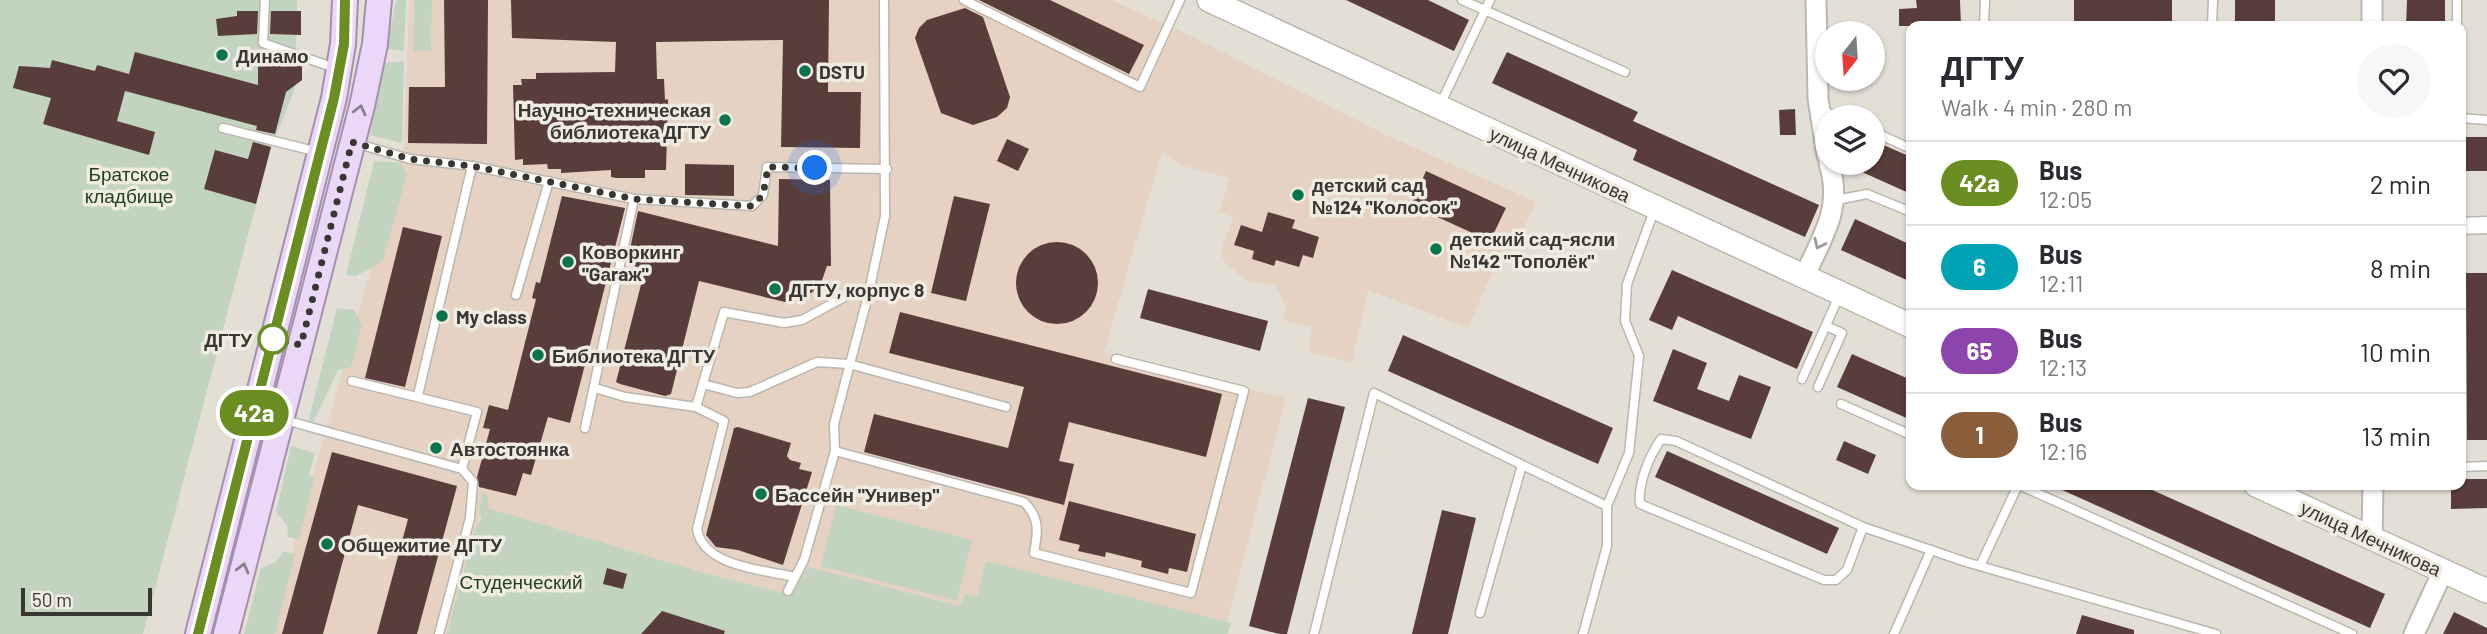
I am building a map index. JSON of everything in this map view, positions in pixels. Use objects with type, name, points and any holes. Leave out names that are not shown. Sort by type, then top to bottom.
[{"type":"main road","points":[[198,634],[320,153],[339,70],[345,0]]},
{"type":"main road","points":[[226,634],[352,142],[375,44],[379,0]]},
{"type":"main road","name":"улица Мечникова","points":[[1209,0],[1906,324]]},
{"type":"main road","name":"улица Мечникова","points":[[2267,490],[2487,591]]},
{"type":"street","points":[[1816,0],[1819,105]]},
{"type":"street","points":[[2372,0],[2372,21]]},
{"type":"street","points":[[1804,276],[1832,216],[1836,200],[1833,175]]},
{"type":"street","points":[[2466,226],[2487,225]]},
{"type":"street","points":[[2372,490],[2372,538]]},
{"type":"street","points":[[2413,634],[2443,571]]},
{"type":"lane","points":[[265,0],[263,43],[339,70]]},
{"type":"lane","points":[[788,591],[804,560],[835,451],[834,424],[869,292],[885,216],[887,169],[884,0]]},
{"type":"lane","points":[[964,0],[1140,87],[1180,0]]},
{"type":"lane","points":[[1462,0],[1625,72]]},
{"type":"lane","points":[[1438,107],[1490,0]]},
{"type":"lane","points":[[1984,21],[1985,0]]},
{"type":"lane","points":[[2212,21],[2213,0]]},
{"type":"lane","points":[[2457,0],[2457,21]]},
{"type":"lane","points":[[2466,118],[2487,120]]},
{"type":"lane","points":[[223,128],[320,153]]},
{"type":"lane","points":[[1885,137],[1906,146]]},
{"type":"lane","points":[[352,142],[410,159],[471,166],[635,199],[752,206],[763,195],[768,167],[887,169]]},
{"type":"lane","points":[[418,396],[471,166]]},
{"type":"lane","points":[[516,295],[549,181]]},
{"type":"lane","points":[[1836,200],[1867,194],[1906,210]]},
{"type":"lane","points":[[585,428],[635,199]]},
{"type":"lane","points":[[1583,634],[1607,546],[1607,506],[1629,453],[1638,390],[1639,356],[1625,321],[1627,284],[1655,208]]},
{"type":"lane","points":[[696,407],[724,312],[784,323],[793,322],[802,320],[848,295],[869,292]]},
{"type":"lane","points":[[1802,379],[1840,294]]},
{"type":"lane","points":[[1818,387],[1842,333],[1826,326]]},
{"type":"lane","points":[[835,451],[1024,502],[1035,513],[1039,531],[1034,553],[1191,593],[1244,391],[1116,359]]},
{"type":"lane","points":[[703,384],[737,393],[750,392],[817,362],[849,364],[1006,407]]},
{"type":"lane","points":[[352,381],[477,412],[462,469]]},
{"type":"lane","points":[[595,388],[625,397],[696,407],[724,421],[697,529],[699,538],[706,549],[719,558],[795,578]]},
{"type":"lane","points":[[1314,634],[1374,393],[1607,506]]},
{"type":"lane","points":[[1841,404],[1906,433]]},
{"type":"lane","points":[[282,419],[462,469],[472,482],[470,518],[439,634]]},
{"type":"lane","points":[[1863,527],[1847,569],[1836,580],[1824,580],[1640,504],[1639,492],[1653,451],[1661,439],[1676,441],[1863,527],[1979,566],[2216,634]]},
{"type":"lane","points":[[1479,612],[1522,465]]},
{"type":"lane","points":[[2466,467],[2487,466]]},
{"type":"lane","points":[[1979,566],[2017,490]]},
{"type":"lane","points":[[2030,490],[2352,634]]},
{"type":"lane","points":[[1894,634],[1931,550]]},
{"type":"shaded area","points":[[409,0],[1111,0],[1189,35],[1384,134],[1536,202],[1508,262],[1497,261],[1468,328],[1368,290],[1352,363],[1308,351],[1312,328],[1283,320],[1286,307],[1276,286],[1246,280],[1227,265],[1220,254],[1233,217],[1218,212],[1230,178],[1183,166],[1162,152],[1104,352],[1286,398],[1224,634],[948,634],[480,517],[449,634],[269,634],[404,149]]},
{"type":"green space","name":"Братское кладбище","points":[[0,0],[297,0],[295,88],[271,149],[143,634],[0,634]]},
{"type":"green space","points":[[396,0],[406,0],[404,51],[387,49]]},
{"type":"green space","points":[[414,0],[432,0],[431,51],[414,51]]},
{"type":"green space","points":[[404,61],[402,143],[370,135],[384,63]]},
{"type":"green space","points":[[374,161],[400,163],[407,174],[383,261],[356,276],[346,275]]},
{"type":"green space","points":[[337,308],[354,310],[362,325],[351,367],[338,370],[313,423],[308,423]]},
{"type":"green space","points":[[291,446],[315,453],[309,475],[315,477],[299,540],[288,537],[287,525],[276,512]]},
{"type":"green space","name":"Студенческий","points":[[482,493],[488,495],[488,508],[700,572],[792,595],[808,567],[960,606],[965,594],[977,597],[986,561],[1231,623],[1228,634],[447,634],[474,532],[482,517],[479,510]]},
{"type":"green space","points":[[836,505],[972,540],[957,601],[821,566]]},
{"type":"green space","points":[[284,551],[295,555],[275,634],[244,634],[261,568],[276,562]]},
{"type":"building","points":[[444,0],[488,0],[487,144],[408,143],[409,87],[445,87]]},
{"type":"building","points":[[511,0],[829,0],[828,92],[861,92],[860,148],[781,147],[783,40],[656,42],[657,79],[664,79],[665,100],[668,99],[666,170],[645,170],[645,178],[616,178],[611,177],[611,170],[561,173],[561,169],[548,169],[547,164],[523,165],[523,159],[515,160],[513,85],[522,85],[521,79],[536,79],[536,73],[615,72],[616,42],[512,38]]},
{"type":"building","points":[[979,0],[1050,0],[1144,45],[1129,74]]},
{"type":"building","points":[[1346,0],[1428,0],[1469,20],[1454,51]]},
{"type":"building","points":[[1916,0],[1960,0],[1961,21],[1906,21],[1906,26],[1899,26],[1899,9],[1917,8]]},
{"type":"building","points":[[2074,0],[2172,0],[2172,21],[2074,21]]},
{"type":"building","points":[[2235,0],[2275,0],[2275,21],[2235,21]]},
{"type":"building","points":[[2407,0],[2445,0],[2445,21],[2406,21]]},
{"type":"building","points":[[965,8],[983,17],[1010,97],[1007,108],[997,117],[973,125],[941,113],[915,38],[919,28],[927,20]]},
{"type":"building","points":[[237,11],[258,11],[257,34],[218,36],[216,19],[237,16]]},
{"type":"building","points":[[271,11],[301,11],[301,35],[270,34]]},
{"type":"building","points":[[135,52],[258,85],[258,61],[297,62],[302,63],[302,80],[286,92],[275,134],[256,130],[257,126],[125,91],[117,121],[155,132],[149,155],[43,124],[51,98],[13,88],[19,66],[50,68],[52,60],[95,71],[97,65],[129,74]]},
{"type":"building","points":[[1507,52],[1638,112],[1633,121],[1819,205],[1805,237],[1633,160],[1637,150],[1492,83]]},
{"type":"building","points":[[1795,109],[1796,135],[1780,135],[1779,110]]},
{"type":"building","points":[[2466,137],[2487,137],[2487,171],[2466,171]]},
{"type":"building","points":[[1007,139],[1029,149],[1018,171],[997,161]]},
{"type":"building","points":[[253,142],[271,147],[256,204],[204,189],[215,150],[248,159]]},
{"type":"building","points":[[1885,146],[1906,155],[1906,192],[1869,175],[1885,175]]},
{"type":"building","points":[[685,164],[734,165],[734,196],[685,195]]},
{"type":"building","points":[[1426,171],[1506,208],[1490,241],[1411,205]]},
{"type":"building","name":"ДГТУ, корпус 8","points":[[779,179],[830,180],[831,266],[827,266],[820,286],[803,299],[785,302],[699,281],[671,394],[665,396],[616,382],[645,269],[627,264],[638,211],[778,246]]},
{"type":"building","points":[[562,196],[625,208],[570,423],[548,417],[531,475],[523,473],[516,496],[479,487],[477,477],[490,429],[483,428],[489,405],[508,410],[536,299],[532,298],[536,282],[540,283]]},
{"type":"building","points":[[954,196],[990,204],[966,301],[931,293]]},
{"type":"building","points":[[1268,212],[1295,220],[1292,228],[1319,237],[1313,258],[1303,255],[1299,267],[1276,260],[1274,266],[1252,259],[1254,251],[1234,245],[1241,225],[1262,232]]},
{"type":"building","points":[[1855,219],[1906,243],[1906,280],[1841,250]]},
{"type":"building","points":[[403,227],[442,236],[405,387],[365,378]]},
{"type":"building","points":[[1049,242],[1065,242],[1080,249],[1091,260],[1098,275],[1095,299],[1086,312],[1065,324],[1049,324],[1034,317],[1023,306],[1016,291],[1016,275],[1023,260],[1034,249]]},
{"type":"building","points":[[1672,270],[1813,332],[1797,369],[1678,316],[1672,330],[1649,320]]},
{"type":"building","points":[[2466,273],[2487,273],[2487,440],[2467,440]]},
{"type":"building","points":[[1148,289],[1268,321],[1260,351],[1140,318]]},
{"type":"building","points":[[900,312],[1222,394],[1206,457],[1069,422],[1059,461],[1074,464],[1064,505],[864,452],[874,414],[1008,448],[1024,387],[889,353]]},
{"type":"building","points":[[1403,335],[1613,428],[1598,464],[1388,371]]},
{"type":"building","points":[[1673,349],[1707,363],[1697,389],[1729,401],[1739,375],[1771,387],[1751,439],[1653,401]]},
{"type":"building","points":[[1852,354],[1906,378],[1906,418],[1837,387]]},
{"type":"building","points":[[1308,398],[1345,407],[1287,634],[1279,634],[1249,626]]},
{"type":"building","points":[[734,428],[791,443],[787,456],[790,460],[801,463],[799,469],[812,472],[783,565],[738,550],[716,547],[706,535]]},
{"type":"building","points":[[1844,441],[1876,455],[1868,474],[1836,460]]},
{"type":"building","points":[[1667,451],[1839,528],[1827,554],[1655,477]]},
{"type":"building","name":"Общежитие ДГТУ","points":[[332,452],[457,486],[417,634],[377,634],[408,519],[358,505],[323,634],[282,634]]},
{"type":"building","points":[[2466,479],[2487,479],[2487,508],[2451,509],[2451,490],[2466,490]]},
{"type":"building","points":[[2062,490],[2152,490],[2385,594],[2370,628]]},
{"type":"building","points":[[1069,501],[1196,534],[1187,572],[1169,568],[1168,574],[1141,567],[1142,561],[1106,552],[1105,557],[1078,551],[1080,545],[1059,540]]},
{"type":"building","points":[[1442,510],[1476,518],[1448,634],[1412,634]]},
{"type":"building","points":[[607,568],[627,574],[623,589],[603,584]]},
{"type":"building","points":[[662,611],[725,631],[724,634],[641,634]]},
{"type":"building","points":[[2454,612],[2487,628],[2487,634],[2443,634]]},
{"type":"building","points":[[2082,615],[2134,630],[2134,634],[2076,634]]},
{"type":"bus line","name":"42a","points":[[198,634],[334,98],[344,44],[345,0]]},
{"type":"place","name":"Динамо","points":[[222,55]]},
{"type":"place","name":"DSTU","points":[[805,71]]},
{"type":"place","name":"Научно-техническая библиотека ДГТУ","points":[[725,120]]},
{"type":"place","name":"детский сад №124 \"Колосок\"","points":[[1298,195]]},
{"type":"place","name":"детский сад-ясли №142 \"Тополёк\"","points":[[1436,249]]},
{"type":"place","name":"Коворкинг \"Gаraж\"","points":[[568,262]]},
{"type":"place","name":"ДГТУ, корпус 8","points":[[775,289]]},
{"type":"place","name":"My class","points":[[442,316]]},
{"type":"place","name":"ДГТУ","points":[[273,339]]},
{"type":"place","name":"Библиотека ДГТУ","points":[[538,355]]},
{"type":"place","name":"Автостоянка","points":[[436,448]]},
{"type":"place","name":"Бассейн \"Универ\"","points":[[761,494]]},
{"type":"place","name":"Общежитие ДГТУ","points":[[327,544]]},
{"type":"route","points":[[273,339],[301,345],[352,142],[410,159],[471,166],[635,199],[725,206],[752,206],[763,195],[768,167],[815,168]]}]
